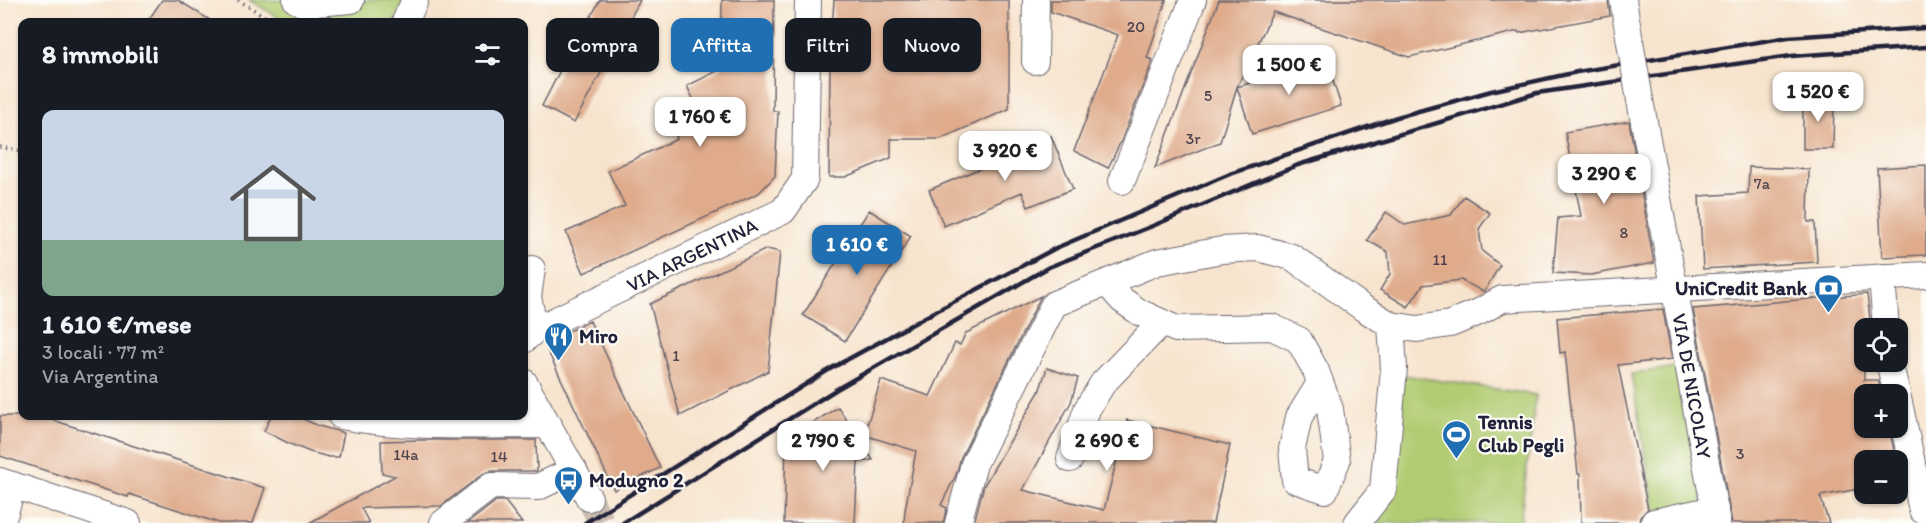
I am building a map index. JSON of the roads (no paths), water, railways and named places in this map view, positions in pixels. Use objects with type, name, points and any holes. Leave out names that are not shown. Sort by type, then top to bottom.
[{"type":"street","points":[[296,0],[304,4],[351,0]]},
{"type":"street","points":[[407,18],[415,0]]},
{"type":"street","name":"VIA ARGENTINA","points":[[529,335],[783,211],[805,179],[808,0]]},
{"type":"street","points":[[1035,61],[1036,0]]},
{"type":"street","points":[[1122,181],[1193,0]]},
{"type":"street","name":"VIA DE NICOLAY","points":[[1623,0],[1716,516]]},
{"type":"street","points":[[958,523],[974,464],[1054,304],[1157,262],[1222,250],[1258,248],[1292,257],[1390,325],[1417,330],[1450,324],[1502,300],[1926,275]]},
{"type":"street","points":[[529,335],[528,297],[532,270]]},
{"type":"street","points":[[1882,277],[1885,318]]},
{"type":"street","points":[[1107,283],[1122,300],[1139,312],[1176,329],[1272,327],[1299,340],[1320,383]]},
{"type":"street","points":[[1070,459],[1087,409],[1103,383],[1161,322]]},
{"type":"street","points":[[1357,523],[1383,490],[1394,369],[1390,325]]},
{"type":"street","points":[[528,389],[589,498]]},
{"type":"street","points":[[363,420],[448,425],[549,425]]},
{"type":"street","points":[[1906,438],[1922,510],[1926,508]]},
{"type":"street","points":[[443,523],[491,486],[538,487],[574,470]]},
{"type":"street","points":[[2,523],[6,483],[128,523]]},
{"type":"street","points":[[1654,522],[1716,516]]},
{"type":"tunnel","points":[[589,498],[602,523]]},
{"type":"railway","points":[[585,523],[830,369],[940,309],[1056,248],[1230,174],[1397,117],[1491,91],[1577,72],[1788,37],[1926,28]]},
{"type":"railway","points":[[623,523],[837,389],[1049,267],[1298,165],[1537,93],[1791,56],[1926,47]]},
{"type":"place","name":"UniCredit Bank","points":[[1828,314]]},
{"type":"place","name":"Miro","points":[[558,362]]},
{"type":"place","name":"Tennis Club Pegli","points":[[1457,460]]},
{"type":"place","name":"Modugno 2","points":[[568,506]]}]
